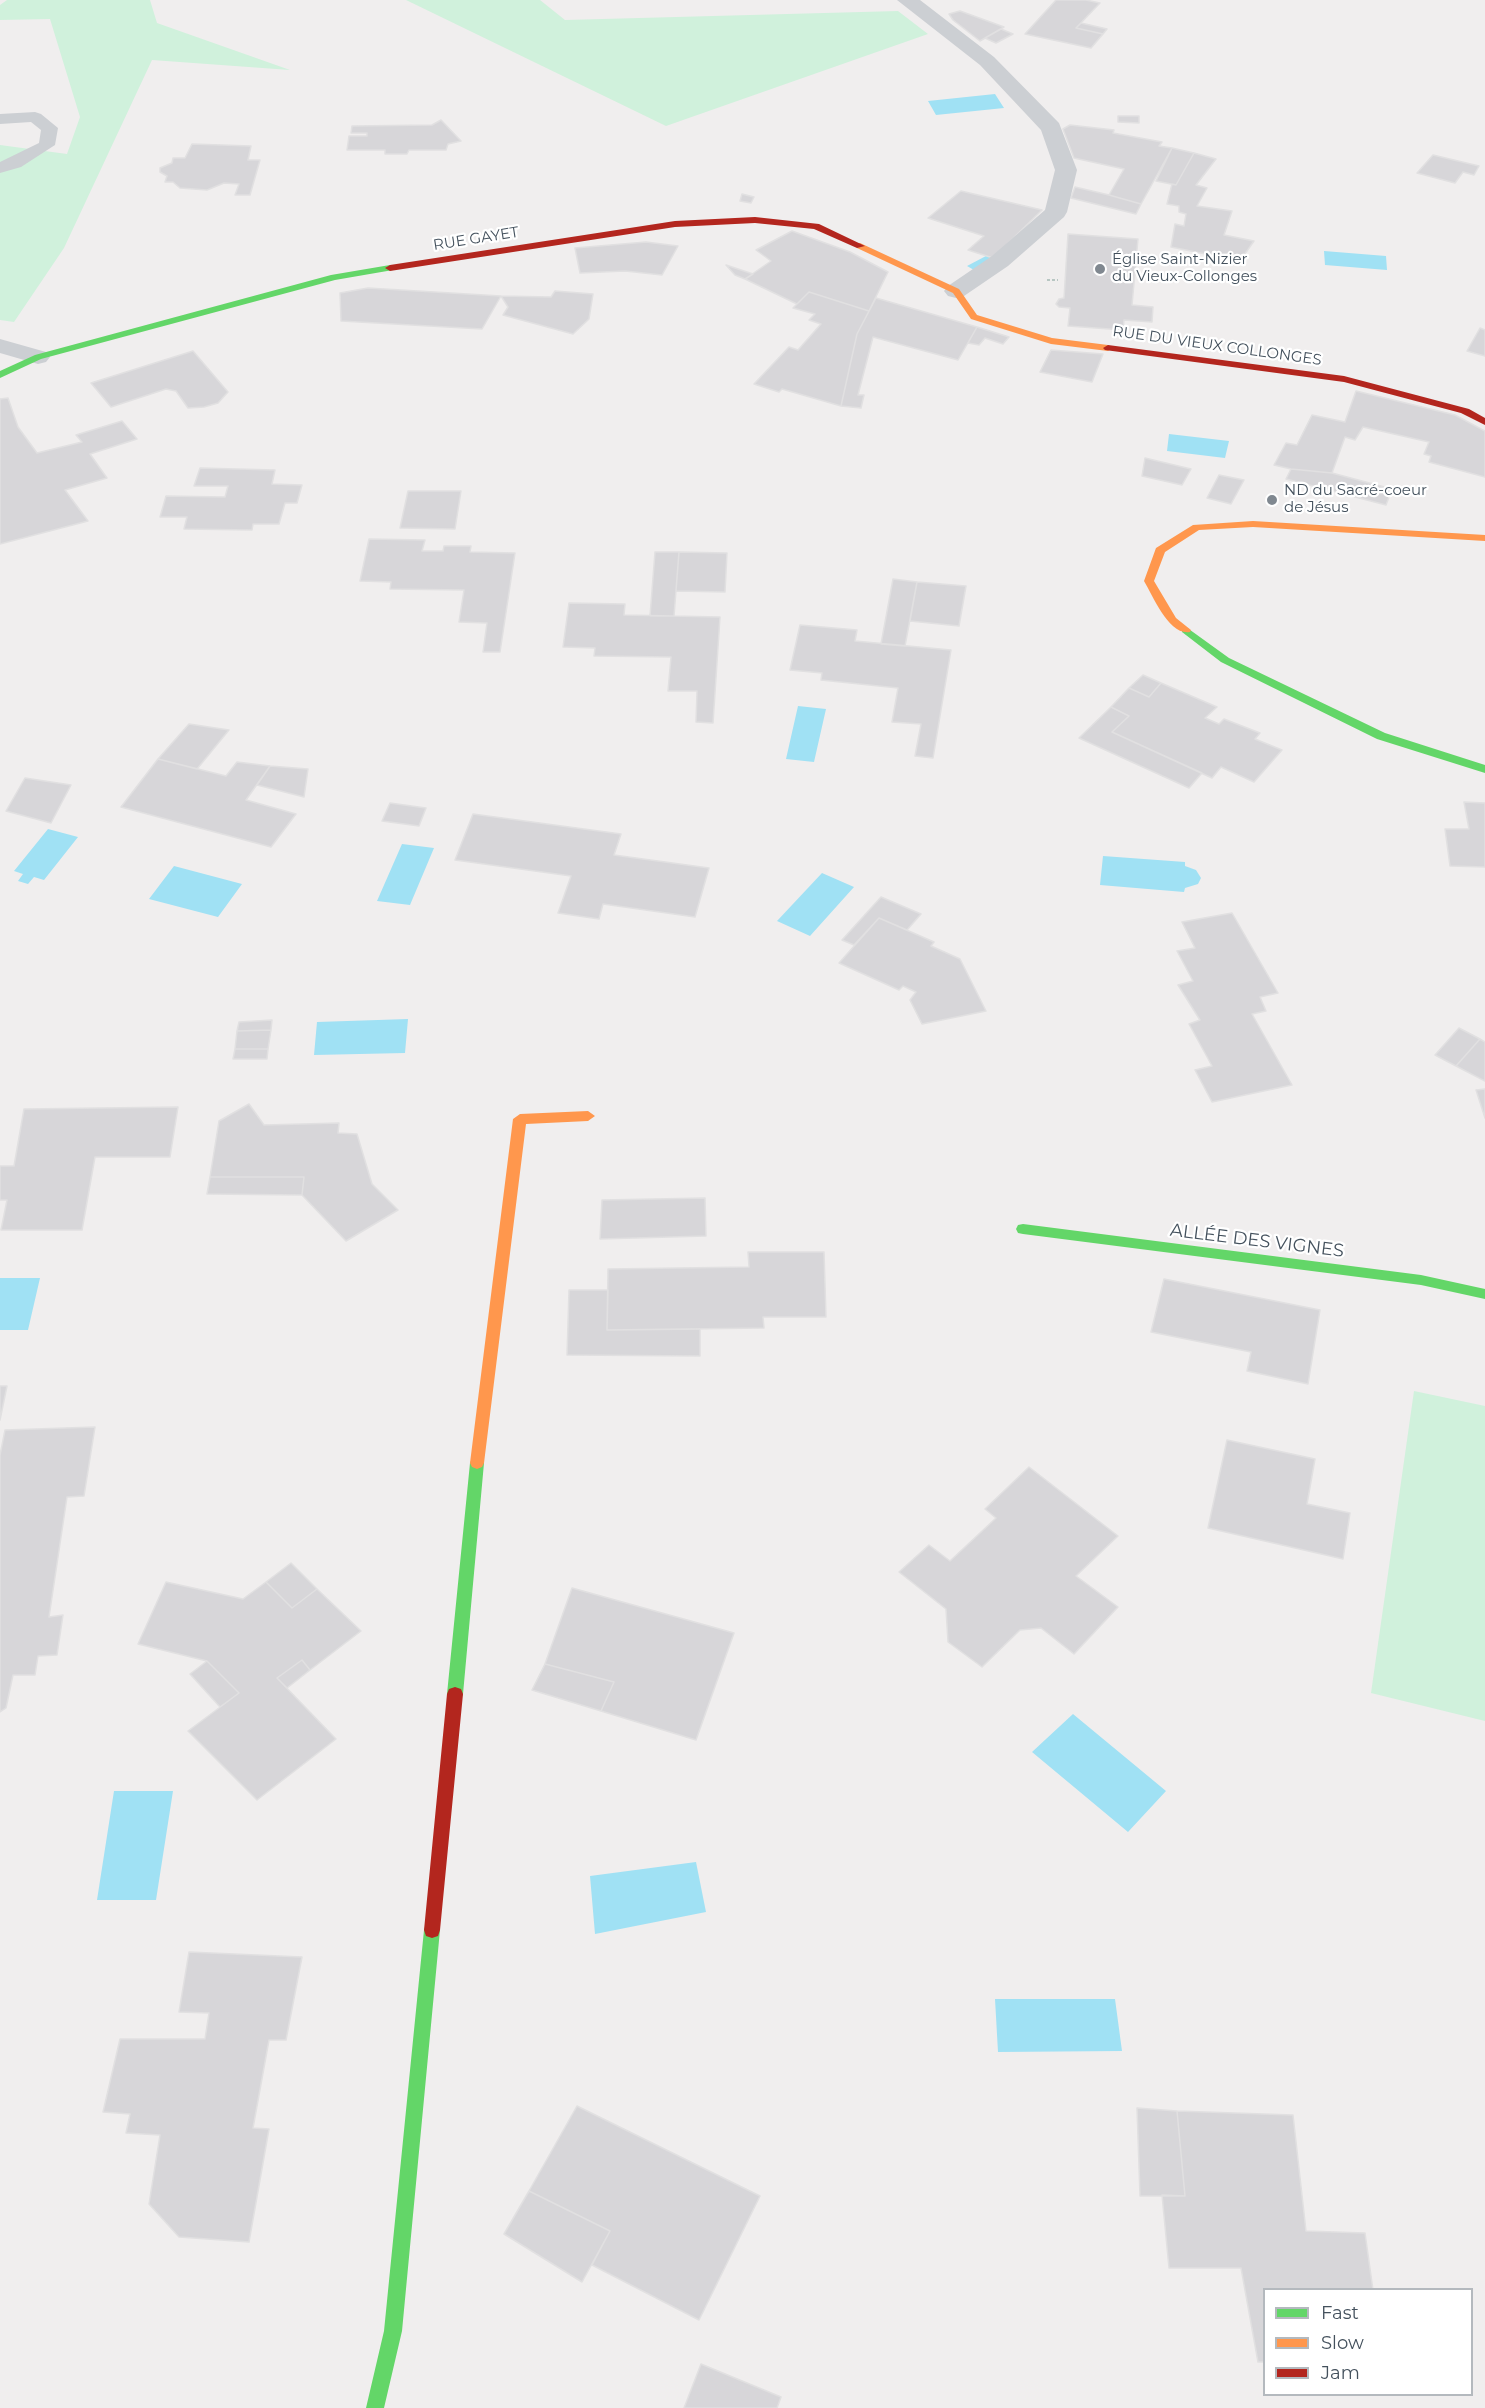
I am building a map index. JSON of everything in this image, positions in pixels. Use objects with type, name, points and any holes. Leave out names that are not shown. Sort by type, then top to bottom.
[{"type":"street","points":[[907,0],[987,61],[1051,128],[1066,170],[1056,212],[1000,261],[956,291]]},
{"type":"street","name":"RUE GAYET","points":[[0,375],[38,357],[334,277],[675,224],[755,220],[816,226],[956,291]]},
{"type":"street","name":"RUE DU VIEUX COLLONGES","points":[[956,291],[974,317],[1051,341],[1344,379],[1465,411],[1485,422]]},
{"type":"street","points":[[0,346],[38,357]]},
{"type":"street","points":[[1485,538],[1253,524],[1197,527],[1160,550],[1149,581],[1172,620],[1225,660],[1381,736],[1485,769]]},
{"type":"street","points":[[375,2408],[393,2331],[483,1406],[520,1119],[588,1116]]},
{"type":"street","name":"ALLÉE DES VIGNES","points":[[1023,1229],[1421,1280],[1485,1294]]},
{"type":"lane","points":[[0,119],[35,117],[50,128],[47,145],[15,163],[0,168]]},
{"type":"green space","points":[[7,0],[150,0],[157,23],[290,70],[152,60],[64,248],[14,322],[0,320],[0,145],[67,154],[80,117],[50,19],[0,20],[0,5]]},
{"type":"green space","points":[[406,0],[540,0],[565,20],[898,11],[928,34],[666,126]]},
{"type":"green space","points":[[1414,1391],[1485,1406],[1485,1721],[1371,1693]]},
{"type":"water","points":[[995,94],[1004,108],[936,115],[928,101]]},
{"type":"water","points":[[1324,251],[1386,256],[1387,270],[1325,265]]},
{"type":"water","points":[[1169,434],[1229,441],[1225,458],[1167,451]]},
{"type":"water","points":[[798,706],[826,709],[814,762],[786,759]]},
{"type":"water","points":[[48,829],[78,837],[44,880],[34,877],[28,884],[18,881],[23,874],[14,871]]},
{"type":"water","points":[[402,844],[434,848],[410,905],[377,901]]},
{"type":"water","points":[[1103,856],[1185,862],[1185,866],[1196,870],[1201,878],[1198,884],[1185,888],[1184,892],[1100,885]]},
{"type":"water","points":[[174,866],[242,884],[218,917],[149,899]]},
{"type":"water","points":[[822,873],[854,887],[810,936],[777,921]]},
{"type":"water","points":[[408,1019],[405,1053],[314,1055],[317,1022]]},
{"type":"water","points":[[0,1278],[40,1278],[28,1330],[0,1330]]},
{"type":"water","points":[[1073,1714],[1166,1791],[1128,1832],[1032,1752]]},
{"type":"water","points":[[114,1791],[173,1791],[156,1900],[97,1900]]},
{"type":"water","points":[[696,1862],[706,1912],[595,1934],[590,1876]]},
{"type":"water","points":[[995,1999],[1115,1999],[1122,2051],[998,2052]]},
{"type":"building","points":[[1056,0],[1086,0],[1100,3],[1076,28],[1103,34],[1091,48],[1025,34]]},
{"type":"building","points":[[960,11],[1004,27],[980,41],[953,20],[949,14]]},
{"type":"building","points":[[1081,23],[1107,29],[1103,34],[1076,28]]},
{"type":"building","points":[[1001,29],[1013,34],[996,43],[985,38]]},
{"type":"building","points":[[1118,116],[1139,116],[1139,123],[1118,122]]},
{"type":"building","points":[[441,120],[461,141],[448,144],[446,150],[409,150],[407,154],[385,154],[385,150],[347,150],[349,136],[367,136],[367,133],[351,133],[352,126],[432,125]]},
{"type":"building","points":[[1070,125],[1114,130],[1113,133],[1162,142],[1159,146],[1172,148],[1141,204],[1109,195],[1124,169],[1074,158],[1063,129]]},
{"type":"building","points":[[192,144],[251,146],[248,160],[260,160],[250,195],[235,195],[239,184],[224,183],[207,190],[180,188],[173,182],[165,182],[167,176],[160,172],[160,168],[172,163],[173,158],[185,158]]},
{"type":"building","points":[[1172,148],[1194,153],[1176,185],[1156,181]]},
{"type":"building","points":[[1194,153],[1216,159],[1196,185],[1207,188],[1197,206],[1232,211],[1224,235],[1254,241],[1240,261],[1171,247],[1175,224],[1184,226],[1186,214],[1179,212],[1179,206],[1167,204],[1172,184],[1176,185]]},
{"type":"building","points":[[1433,155],[1479,166],[1474,175],[1463,172],[1455,183],[1417,173]]},
{"type":"building","points":[[1075,187],[1141,204],[1136,214],[1071,198]]},
{"type":"building","points":[[961,191],[1042,210],[993,258],[968,250],[984,236],[928,218]]},
{"type":"building","points":[[742,194],[754,197],[751,203],[740,201]]},
{"type":"building","points":[[792,231],[850,252],[888,272],[869,311],[809,292],[797,304],[745,279],[771,261],[756,250]]},
{"type":"building","name":"Église Saint-Nizier du Vieux-Collonges","points":[[1068,234],[1138,239],[1132,305],[1153,307],[1152,322],[1124,320],[1123,330],[1068,326],[1070,308],[1059,307],[1056,304],[1059,299],[1064,298]]},
{"type":"building","points":[[646,242],[678,246],[662,275],[625,271],[580,273],[575,248]]},
{"type":"building","points":[[726,265],[753,274],[745,279],[735,275]]},
{"type":"building","points":[[368,288],[501,296],[482,329],[341,321],[340,293]]},
{"type":"building","points":[[555,291],[593,294],[589,319],[573,334],[503,315],[508,307],[501,296],[551,297]]},
{"type":"building","points":[[809,292],[869,311],[857,334],[841,406],[782,389],[779,392],[754,384],[789,347],[798,350],[821,324],[809,320],[815,314],[793,308]]},
{"type":"building","points":[[876,298],[977,327],[958,360],[873,337],[858,395],[864,395],[861,408],[841,406],[857,334]]},
{"type":"building","points":[[977,327],[1009,337],[1003,344],[985,338],[979,345],[968,343]]},
{"type":"building","points":[[1480,328],[1485,330],[1485,356],[1467,351]]},
{"type":"building","points":[[1051,350],[1103,354],[1092,382],[1040,372]]},
{"type":"building","points":[[193,351],[228,392],[218,403],[188,408],[176,391],[166,389],[111,407],[91,383]]},
{"type":"building","points":[[1356,391],[1455,415],[1485,431],[1485,477],[1429,462],[1431,456],[1424,454],[1429,442],[1363,427],[1355,440],[1345,437],[1332,473],[1274,465],[1286,443],[1297,445],[1312,415],[1345,422]]},
{"type":"building","points":[[8,398],[18,427],[37,453],[82,442],[76,435],[122,421],[137,439],[90,454],[107,478],[65,490],[88,521],[0,544],[0,399]]},
{"type":"building","points":[[1145,458],[1191,469],[1182,485],[1142,476]]},
{"type":"building","points":[[200,468],[275,470],[272,484],[302,485],[297,503],[285,503],[279,524],[253,524],[252,530],[184,529],[187,517],[160,517],[166,496],[225,497],[228,486],[194,486]]},
{"type":"building","points":[[1291,469],[1332,473],[1392,489],[1386,505],[1286,479]]},
{"type":"building","points":[[1219,475],[1244,480],[1231,504],[1207,498]]},
{"type":"building","points":[[408,491],[461,491],[455,529],[400,528]]},
{"type":"building","points":[[369,539],[425,540],[422,551],[443,551],[444,546],[471,546],[470,552],[515,553],[500,652],[483,652],[487,623],[459,622],[464,590],[390,589],[391,582],[360,581]]},
{"type":"building","points":[[655,552],[679,552],[674,616],[650,616]]},
{"type":"building","points":[[679,552],[727,553],[725,592],[676,591]]},
{"type":"building","points":[[893,579],[917,582],[905,646],[881,644]]},
{"type":"building","points":[[917,582],[966,586],[959,626],[910,621]]},
{"type":"building","points":[[569,603],[625,604],[624,615],[720,617],[713,723],[696,722],[697,691],[668,691],[671,657],[594,656],[595,648],[563,647]]},
{"type":"building","points":[[800,625],[857,630],[855,641],[951,650],[933,758],[915,756],[921,724],[892,722],[898,688],[821,680],[822,673],[790,670]]},
{"type":"building","points":[[1143,675],[1161,683],[1149,697],[1129,688]]},
{"type":"building","points":[[1161,683],[1217,707],[1205,718],[1219,724],[1224,719],[1260,733],[1255,739],[1282,750],[1254,782],[1221,767],[1212,778],[1112,732],[1129,716],[1111,707],[1129,688],[1149,697]]},
{"type":"building","points":[[1111,707],[1129,716],[1112,732],[1202,773],[1189,788],[1079,738]]},
{"type":"building","points":[[189,724],[229,730],[197,769],[158,759]]},
{"type":"building","points":[[158,759],[226,776],[237,762],[270,766],[246,800],[296,814],[271,847],[121,807]]},
{"type":"building","points":[[270,766],[308,769],[304,797],[257,785]]},
{"type":"building","points":[[25,778],[71,785],[51,823],[6,811]]},
{"type":"building","points":[[1464,802],[1485,803],[1485,867],[1450,866],[1445,829],[1469,829]]},
{"type":"building","points":[[390,803],[426,808],[419,826],[382,821]]},
{"type":"building","points":[[473,814],[621,834],[614,855],[709,868],[695,917],[603,904],[599,919],[558,913],[571,876],[455,860]]},
{"type":"building","points":[[881,897],[921,914],[907,930],[879,918],[854,945],[842,940]]},
{"type":"building","points":[[1232,913],[1278,993],[1260,997],[1266,1011],[1252,1014],[1292,1085],[1212,1102],[1195,1070],[1212,1066],[1189,1024],[1200,1020],[1178,985],[1193,981],[1177,951],[1195,948],[1182,922]]},
{"type":"building","points":[[879,918],[934,942],[931,946],[960,959],[986,1011],[922,1024],[910,1000],[916,992],[903,986],[899,990],[839,963]]},
{"type":"building","points":[[272,1020],[271,1030],[237,1031],[239,1022]]},
{"type":"building","points":[[1459,1028],[1480,1039],[1456,1066],[1435,1055]]},
{"type":"building","points":[[271,1030],[268,1049],[235,1049],[237,1031]]},
{"type":"building","points":[[1480,1039],[1485,1042],[1485,1081],[1456,1066]]},
{"type":"building","points":[[235,1049],[268,1049],[267,1059],[233,1059]]},
{"type":"building","points":[[1485,1089],[1485,1118],[1476,1090]]},
{"type":"building","points":[[249,1104],[264,1125],[339,1123],[338,1133],[357,1134],[372,1184],[398,1210],[346,1241],[302,1195],[304,1177],[210,1177],[219,1121]]},
{"type":"building","points":[[178,1107],[170,1157],[95,1157],[82,1230],[1,1230],[7,1200],[0,1200],[0,1166],[14,1166],[24,1109]]},
{"type":"building","points":[[210,1177],[304,1177],[302,1195],[207,1194]]},
{"type":"building","points":[[705,1198],[706,1236],[600,1239],[602,1200]]},
{"type":"building","points":[[748,1252],[824,1252],[826,1317],[763,1317],[764,1328],[607,1330],[608,1269],[749,1267]]},
{"type":"building","points":[[1164,1279],[1320,1310],[1308,1384],[1247,1371],[1251,1352],[1151,1332]]},
{"type":"building","points":[[569,1290],[608,1290],[607,1330],[700,1329],[700,1356],[567,1355]]},
{"type":"building","points":[[0,1386],[7,1386],[0,1420]]},
{"type":"building","points":[[95,1427],[84,1496],[67,1497],[49,1617],[63,1615],[57,1655],[38,1656],[35,1675],[13,1675],[6,1708],[0,1712],[0,1455],[5,1430]]},
{"type":"building","points":[[1227,1440],[1315,1459],[1307,1504],[1350,1513],[1343,1559],[1208,1528]]},
{"type":"building","points":[[1029,1467],[1118,1536],[1076,1576],[1118,1607],[1074,1654],[1041,1628],[1020,1630],[982,1667],[948,1642],[946,1609],[899,1572],[929,1545],[950,1561],[996,1518],[985,1509]]},
{"type":"building","points":[[291,1563],[317,1589],[292,1608],[266,1582]]},
{"type":"building","points":[[166,1582],[243,1599],[266,1582],[292,1608],[317,1589],[361,1631],[310,1670],[302,1660],[277,1678],[336,1739],[257,1800],[188,1731],[239,1693],[207,1661],[138,1644]]},
{"type":"building","points":[[572,1588],[734,1633],[696,1740],[601,1711],[614,1682],[545,1664]]},
{"type":"building","points":[[302,1660],[310,1670],[287,1688],[277,1678]]},
{"type":"building","points":[[207,1661],[239,1693],[220,1707],[190,1674]]},
{"type":"building","points":[[545,1664],[614,1682],[601,1711],[532,1690]]},
{"type":"building","points":[[189,1952],[302,1957],[286,2040],[269,2040],[253,2128],[269,2129],[249,2242],[179,2237],[149,2204],[160,2135],[126,2133],[130,2114],[103,2112],[120,2039],[205,2039],[209,2013],[179,2012]]},
{"type":"building","points":[[577,2106],[760,2196],[699,2320],[592,2265],[610,2231],[529,2191]]},
{"type":"building","points":[[1137,2108],[1177,2111],[1185,2196],[1140,2196]]},
{"type":"building","points":[[1177,2111],[1293,2115],[1306,2231],[1365,2233],[1373,2288],[1263,2288],[1263,2362],[1258,2362],[1241,2268],[1169,2268],[1162,2195],[1185,2196]]},
{"type":"building","points":[[529,2191],[610,2231],[582,2282],[504,2234]]},
{"type":"building","points":[[701,2364],[781,2397],[777,2408],[684,2408]]},
{"type":"waterway","points":[[974,266],[994,259],[1003,251]]},
{"type":"traffic: fast","points":[[0,375],[38,357],[334,277],[390,268]]},
{"type":"traffic: fast","points":[[1186,630],[1225,660],[1381,736],[1485,769]]},
{"type":"traffic: fast","points":[[1023,1229],[1421,1280],[1485,1294]]},
{"type":"traffic: fast","points":[[455,1694],[477,1463]]},
{"type":"traffic: fast","points":[[375,2408],[393,2331],[432,1930]]},
{"type":"traffic: slow","points":[[860,246],[956,291],[974,317],[1051,341],[1108,348]]},
{"type":"traffic: slow","points":[[1186,630],[1172,620],[1149,581],[1160,550],[1197,527],[1253,524],[1485,538]]},
{"type":"traffic: slow","points":[[477,1463],[520,1119],[588,1116]]},
{"type":"traffic: jam","points":[[390,268],[675,224],[755,220],[816,226],[860,246]]},
{"type":"traffic: jam","points":[[1108,348],[1344,379],[1465,411],[1485,422]]},
{"type":"traffic: jam","points":[[432,1930],[455,1694]]},
{"type":"place","name":"Église Saint-Nizier du Vieux-Collonges","points":[[1100,269]]},
{"type":"place","name":"ND du Sacré-coeur de Jésus","points":[[1272,500]]}]
